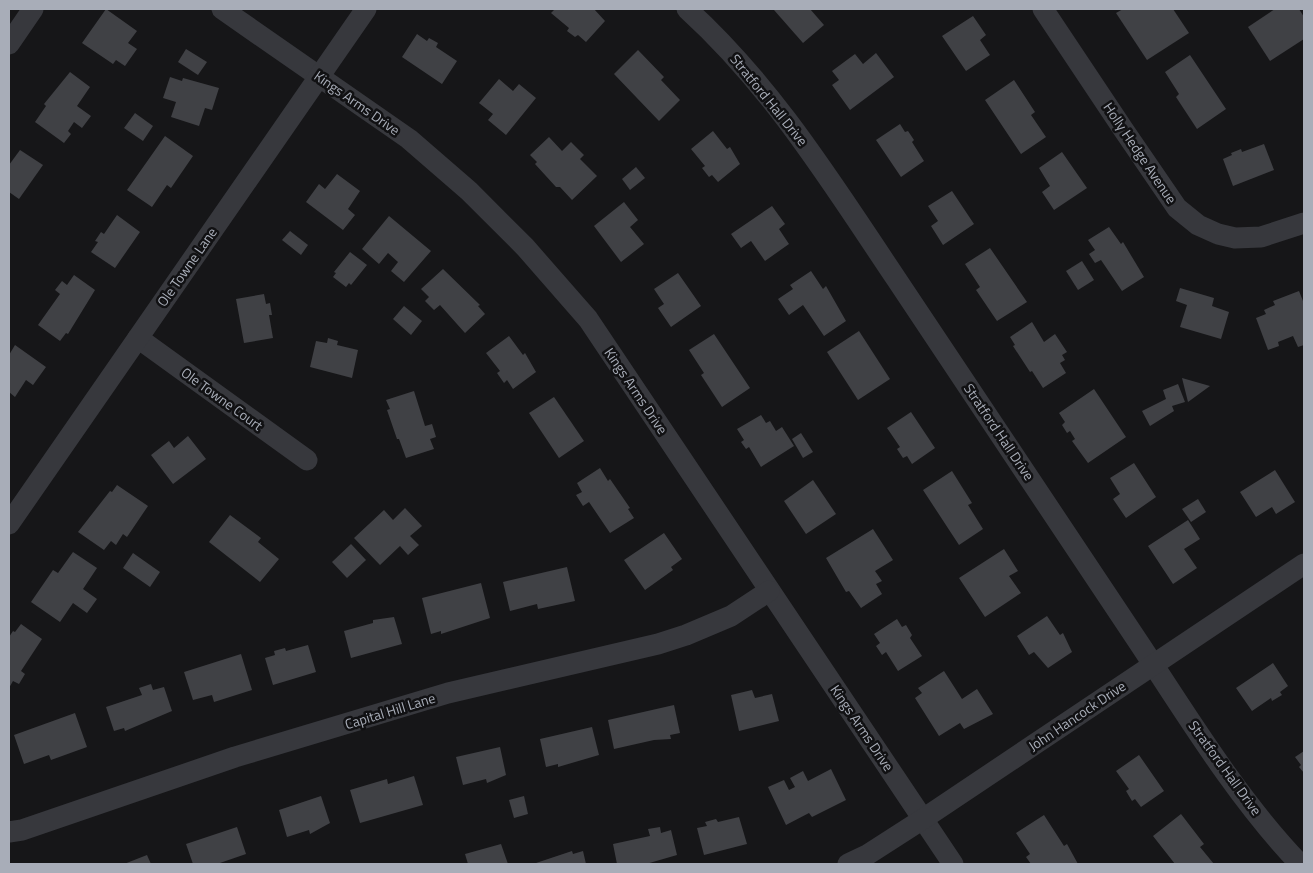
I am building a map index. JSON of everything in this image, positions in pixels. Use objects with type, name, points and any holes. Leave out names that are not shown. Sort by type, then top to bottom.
[{"type":"street","points":[[9,44],[33,9]]},
{"type":"street","name":"Kings Arms Drive","points":[[222,9],[408,139],[469,191],[532,254],[588,318],[953,864]]},
{"type":"street","name":"Ole Towne Lane","points":[[9,524],[366,9]]},
{"type":"street","name":"Stratford Hall Drive","points":[[687,9],[706,26],[754,78],[798,133],[1010,446],[1198,732],[1254,810],[1300,864]]},
{"type":"street","name":"Holly Hedge Avenue","points":[[1043,9],[1177,208],[1198,225],[1218,234],[1235,238],[1262,237],[1304,223]]},
{"type":"street","name":"Ole Towne Court","points":[[138,338],[307,460]]},
{"type":"street","name":"John Hancock Drive","points":[[848,864],[867,855],[923,820],[1304,564]]},
{"type":"street","name":"Capital Hill Lane","points":[[9,832],[22,830],[235,757],[448,693],[658,644],[686,635],[731,616],[769,591]]},
{"type":"building","points":[[106,9],[137,31],[128,43],[137,49],[125,66],[116,60],[113,64],[82,43]]},
{"type":"building","points":[[555,9],[594,9],[605,21],[586,42],[578,35],[575,37],[567,31],[569,28],[551,13]]},
{"type":"building","points":[[775,9],[810,9],[824,25],[803,43]]},
{"type":"building","points":[[1123,9],[1173,9],[1189,33],[1147,60],[1116,13]]},
{"type":"building","points":[[1275,9],[1299,9],[1304,17],[1304,39],[1270,61],[1248,27]]},
{"type":"building","points":[[973,16],[986,35],[980,40],[990,55],[966,71],[942,36]]},
{"type":"building","points":[[417,34],[427,41],[429,38],[438,43],[436,47],[457,61],[442,84],[402,57]]},
{"type":"building","points":[[186,49],[207,62],[198,75],[178,62]]},
{"type":"building","points":[[638,50],[664,77],[661,80],[680,100],[659,121],[614,74]]},
{"type":"building","points":[[876,53],[894,77],[850,110],[832,85],[839,80],[832,71],[855,54],[863,64]]},
{"type":"building","points":[[1190,55],[1226,109],[1197,129],[1176,97],[1179,94],[1165,72]]},
{"type":"building","points":[[70,72],[90,87],[77,106],[91,116],[82,128],[74,122],[68,131],[71,134],[64,143],[35,122],[46,106],[44,104]]},
{"type":"building","points":[[170,77],[182,81],[183,78],[219,88],[212,110],[205,108],[199,126],[171,117],[176,102],[163,98]]},
{"type":"building","points":[[499,79],[513,91],[519,84],[536,98],[506,135],[488,120],[493,114],[479,103]]},
{"type":"building","points":[[1014,80],[1035,112],[1031,115],[1046,137],[1021,154],[985,100]]},
{"type":"building","points":[[135,113],[153,126],[143,141],[124,128]]},
{"type":"building","points":[[900,124],[905,132],[908,131],[914,140],[912,142],[924,161],[901,177],[876,140]]},
{"type":"building","points":[[713,131],[727,149],[730,147],[740,164],[718,182],[712,175],[709,177],[702,168],[705,166],[691,149]]},
{"type":"building","points":[[165,136],[193,156],[171,188],[167,185],[152,207],[127,190]]},
{"type":"building","points":[[549,137],[562,151],[571,142],[584,155],[580,159],[597,176],[572,200],[560,187],[556,187],[535,164],[537,162],[530,155]]},
{"type":"building","points":[[1264,144],[1274,170],[1233,186],[1223,159],[1241,149],[1242,152]]},
{"type":"building","points":[[20,150],[43,165],[19,199],[9,192],[9,165]]},
{"type":"building","points":[[1062,152],[1087,188],[1054,210],[1042,192],[1050,186],[1039,168]]},
{"type":"building","points":[[636,167],[645,178],[630,190],[622,179]]},
{"type":"building","points":[[337,174],[360,191],[348,209],[355,215],[343,230],[306,202],[319,184],[325,189]]},
{"type":"building","points":[[952,191],[974,224],[943,245],[931,226],[938,221],[928,206]]},
{"type":"building","points":[[624,202],[638,220],[630,227],[644,244],[621,262],[594,226]]},
{"type":"building","points":[[772,206],[785,224],[779,229],[789,244],[765,261],[751,241],[741,248],[731,234]]},
{"type":"building","points":[[117,215],[140,232],[115,268],[91,252],[98,242],[95,241],[101,232],[104,234]]},
{"type":"building","points":[[389,216],[431,251],[404,282],[391,271],[398,262],[388,253],[379,264],[362,249]]},
{"type":"building","points":[[1109,227],[1121,244],[1123,242],[1144,277],[1122,291],[1101,260],[1095,263],[1089,254],[1095,250],[1088,240]]},
{"type":"building","points":[[290,231],[308,245],[301,255],[282,240]]},
{"type":"building","points":[[990,248],[1027,302],[997,321],[976,290],[980,287],[965,264]]},
{"type":"building","points":[[350,252],[367,265],[351,285],[349,283],[346,287],[333,277],[336,273],[334,272]]},
{"type":"building","points":[[1082,261],[1094,280],[1078,290],[1066,271]]},
{"type":"building","points":[[443,269],[480,305],[478,306],[485,314],[465,333],[440,305],[434,310],[425,301],[429,297],[421,289]]},
{"type":"building","points":[[811,271],[823,289],[826,286],[846,321],[824,336],[803,305],[789,315],[778,299],[793,289],[790,285]]},
{"type":"building","points":[[678,273],[701,306],[671,327],[658,308],[664,304],[654,289]]},
{"type":"building","points":[[74,275],[95,290],[68,334],[66,333],[60,341],[38,325],[60,294],[55,290],[62,281],[67,285]]},
{"type":"building","points":[[1180,288],[1214,298],[1212,306],[1229,312],[1221,339],[1180,327],[1187,305],[1176,301]]},
{"type":"building","points":[[1299,291],[1304,300],[1304,345],[1298,347],[1293,336],[1278,342],[1279,346],[1268,350],[1256,318],[1266,314],[1264,310],[1275,305],[1273,301]]},
{"type":"building","points":[[264,294],[266,304],[270,303],[272,315],[269,315],[273,338],[244,343],[236,299]]},
{"type":"building","points":[[404,306],[422,321],[411,335],[393,319]]},
{"type":"building","points":[[1032,322],[1044,342],[1055,334],[1067,352],[1062,355],[1065,360],[1060,363],[1066,373],[1043,388],[1013,346],[1015,345],[1010,337]]},
{"type":"building","points":[[859,331],[890,379],[858,400],[827,352]]},
{"type":"building","points":[[714,334],[750,388],[722,407],[701,375],[704,373],[689,350]]},
{"type":"building","points":[[509,336],[523,355],[525,353],[536,372],[513,389],[507,380],[504,383],[497,373],[500,371],[486,353]]},
{"type":"building","points":[[328,338],[338,341],[337,345],[358,350],[352,378],[310,367],[316,341],[327,343]]},
{"type":"building","points":[[15,345],[46,367],[33,385],[26,380],[15,397],[9,392],[9,355]]},
{"type":"building","points":[[1182,378],[1210,386],[1188,402]]},
{"type":"building","points":[[1178,384],[1185,402],[1172,406],[1174,411],[1150,426],[1142,411],[1166,399],[1163,390]]},
{"type":"building","points":[[1094,389],[1126,437],[1088,463],[1072,441],[1075,439],[1070,431],[1067,433],[1062,425],[1065,422],[1059,413]]},
{"type":"building","points":[[414,391],[425,426],[432,424],[436,437],[430,439],[434,449],[406,458],[387,410],[390,409],[386,400]]},
{"type":"building","points":[[554,397],[584,441],[559,458],[529,413]]},
{"type":"building","points":[[911,412],[935,448],[912,464],[907,456],[903,458],[897,449],[900,447],[887,428]]},
{"type":"building","points":[[761,415],[766,423],[770,421],[776,431],[782,427],[794,446],[761,467],[749,447],[746,449],[741,442],[744,440],[737,429]]},
{"type":"building","points":[[801,433],[813,452],[803,458],[792,439]]},
{"type":"building","points":[[188,436],[206,459],[173,484],[151,455],[169,441],[174,448]]},
{"type":"building","points":[[1134,463],[1156,497],[1126,518],[1113,499],[1120,494],[1110,478]]},
{"type":"building","points":[[600,468],[630,508],[628,509],[634,518],[610,533],[589,502],[583,506],[576,495],[582,492],[577,483]]},
{"type":"building","points":[[1275,470],[1295,502],[1276,514],[1272,507],[1256,517],[1240,492]]},
{"type":"building","points":[[952,471],[972,503],[968,505],[983,529],[959,545],[923,490]]},
{"type":"building","points":[[813,480],[836,514],[806,534],[784,501]]},
{"type":"building","points":[[117,485],[148,506],[127,537],[123,534],[116,545],[111,541],[104,550],[78,532],[110,491],[112,492]]},
{"type":"building","points":[[1198,499],[1206,512],[1191,522],[1182,509]]},
{"type":"building","points":[[405,508],[422,526],[410,536],[419,545],[408,555],[400,546],[380,565],[354,538],[384,510],[393,520]]},
{"type":"building","points":[[230,515],[261,538],[258,542],[279,559],[260,582],[209,542]]},
{"type":"building","points":[[1188,520],[1200,539],[1184,549],[1197,568],[1173,584],[1148,546]]},
{"type":"building","points":[[873,529],[893,560],[875,571],[882,581],[876,584],[882,594],[861,608],[849,591],[846,592],[826,558]]},
{"type":"building","points":[[664,533],[682,559],[671,567],[673,570],[645,590],[624,560]]},
{"type":"building","points":[[351,544],[366,560],[347,578],[332,562]]},
{"type":"building","points":[[1004,549],[1018,571],[1009,576],[1021,593],[985,617],[959,578]]},
{"type":"building","points":[[73,552],[97,568],[83,589],[97,599],[87,613],[73,603],[60,622],[31,602],[53,570],[58,573]]},
{"type":"building","points":[[133,553],[160,572],[150,587],[123,568]]},
{"type":"building","points":[[567,567],[575,601],[538,609],[537,604],[510,611],[503,582]]},
{"type":"building","points":[[481,583],[490,618],[441,634],[441,631],[431,634],[422,598]]},
{"type":"building","points":[[1047,616],[1060,635],[1063,633],[1072,652],[1048,668],[1034,652],[1029,655],[1017,636]]},
{"type":"building","points":[[394,617],[402,644],[351,658],[344,631],[373,623],[373,620]]},
{"type":"building","points":[[897,619],[902,627],[906,625],[912,635],[910,638],[922,656],[898,671],[886,652],[882,655],[876,646],[880,643],[874,634]]},
{"type":"building","points":[[21,624],[42,639],[21,671],[25,674],[19,684],[13,681],[9,688],[9,637]]},
{"type":"building","points":[[308,645],[316,672],[273,685],[265,658],[275,655],[274,651],[285,648],[286,651]]},
{"type":"building","points":[[241,654],[252,690],[214,702],[212,695],[193,700],[184,672]]},
{"type":"building","points":[[1273,663],[1288,686],[1280,692],[1282,695],[1272,701],[1271,698],[1252,711],[1236,688]]},
{"type":"building","points":[[944,671],[962,699],[977,689],[993,714],[964,729],[960,723],[939,736],[915,698],[922,693],[918,688]]},
{"type":"building","points":[[151,684],[153,690],[164,687],[172,711],[125,731],[124,728],[114,731],[106,707],[142,695],[139,688]]},
{"type":"building","points":[[752,690],[755,698],[772,694],[779,721],[739,731],[731,695]]},
{"type":"building","points":[[674,705],[680,733],[670,735],[671,739],[654,740],[614,749],[608,720]]},
{"type":"building","points":[[75,713],[87,747],[51,760],[49,755],[24,764],[14,735]]},
{"type":"building","points":[[592,727],[599,755],[558,767],[558,764],[546,767],[540,739]]},
{"type":"building","points":[[500,747],[506,775],[487,783],[486,779],[463,785],[456,757]]},
{"type":"building","points":[[1304,751],[1304,773],[1295,757]]},
{"type":"building","points":[[1139,755],[1164,791],[1141,807],[1135,799],[1132,801],[1126,791],[1129,789],[1116,771]]},
{"type":"building","points":[[831,769],[846,800],[812,817],[809,813],[786,825],[768,787],[784,780],[789,790],[795,787],[790,778],[803,771],[808,781]]},
{"type":"building","points":[[414,776],[423,805],[360,823],[350,790],[387,779],[388,784]]},
{"type":"building","points":[[321,796],[330,823],[310,834],[309,830],[287,837],[279,810]]},
{"type":"building","points":[[524,796],[528,814],[514,818],[509,800]]},
{"type":"building","points":[[1181,814],[1204,844],[1200,847],[1214,864],[1175,864],[1153,836]]},
{"type":"building","points":[[1044,815],[1064,846],[1067,844],[1078,864],[1031,864],[1026,857],[1030,854],[1016,833]]},
{"type":"building","points":[[739,817],[747,844],[704,855],[697,828],[707,826],[705,822],[716,819],[718,822]]},
{"type":"building","points":[[237,827],[246,854],[217,864],[193,864],[186,844]]},
{"type":"building","points":[[660,827],[661,833],[671,830],[677,855],[646,864],[617,864],[613,844],[650,836],[648,829]]},
{"type":"building","points":[[501,844],[508,864],[468,864],[465,854]]},
{"type":"building","points":[[572,851],[573,854],[583,851],[586,864],[533,864]]},
{"type":"building","points":[[147,855],[151,864],[124,864]]}]
